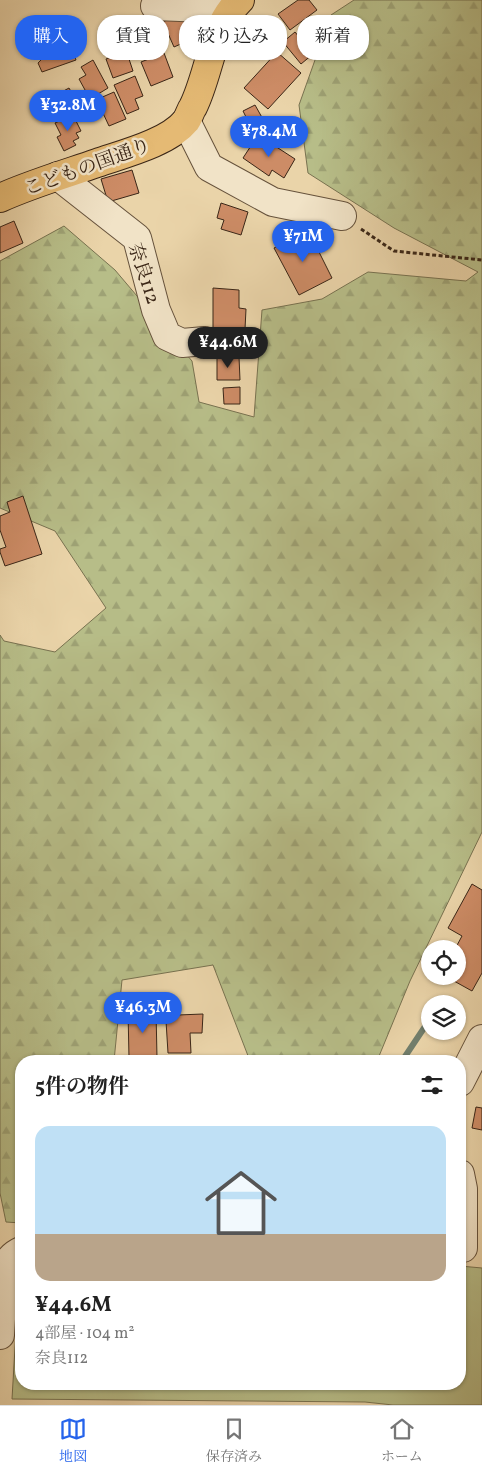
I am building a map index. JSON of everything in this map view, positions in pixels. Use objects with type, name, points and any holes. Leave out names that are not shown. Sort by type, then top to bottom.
[{"type":"main road","name":"こどもの国通り","points":[[0,198],[150,145],[170,134],[186,121],[200,93],[219,32],[236,4]]},
{"type":"street","points":[[155,6],[236,4]]},
{"type":"street","points":[[186,121],[209,167],[273,202],[342,216]]},
{"type":"street","name":"奈良112","points":[[58,176],[137,238],[156,310],[167,336],[182,343],[205,341]]},
{"type":"street","points":[[466,1070],[482,1039]]},
{"type":"street","points":[[466,1229],[468,1249]]},
{"type":"street","points":[[0,1335],[4,1270],[12,1253]]},
{"type":"path","points":[[342,216],[394,251],[482,260]]},
{"type":"green space","points":[[354,0],[482,0],[482,832],[430,940],[421,940],[421,958],[379,1055],[248,1055],[213,965],[122,980],[115,1055],[15,1055],[15,1223],[6,1222],[0,1193],[0,635],[4,641],[55,652],[106,608],[55,531],[0,508],[0,261],[64,226],[115,270],[192,361],[199,402],[254,417],[262,310],[322,299],[368,272],[466,281],[478,272],[394,228],[308,173],[299,105],[315,60],[369,60],[369,15],[331,15]]},
{"type":"green space","points":[[466,1267],[482,1268],[482,1405],[393,1405],[365,1402],[12,1399],[15,1348],[15,1390],[466,1390]]},
{"type":"building","points":[[298,0],[309,0],[317,10],[310,15],[297,15],[297,25],[290,30],[287,26],[287,15],[278,14]]},
{"type":"building","points":[[175,16],[179,18],[179,45],[174,47],[169,36],[169,19]]},
{"type":"building","points":[[295,32],[297,34],[297,59],[287,47],[287,39]]},
{"type":"building","points":[[41,60],[76,60],[42,72],[38,63]]},
{"type":"building","points":[[93,60],[108,88],[90,99],[79,79],[86,75],[81,67]]},
{"type":"building","points":[[106,60],[129,60],[133,71],[113,78]]},
{"type":"building","points":[[146,60],[167,60],[173,77],[151,86],[141,62]]},
{"type":"building","points":[[270,60],[286,60],[301,73],[268,109],[244,88]]},
{"type":"building","points":[[298,60],[306,60],[301,64]]},
{"type":"building","points":[[135,76],[143,96],[135,99],[139,109],[127,114],[114,85]]},
{"type":"building","points":[[69,88],[77,102],[71,105],[74,110],[53,121],[48,111],[52,109],[47,100]]},
{"type":"building","points":[[114,92],[126,119],[109,126],[102,111],[96,114],[91,102]]},
{"type":"building","points":[[255,105],[264,121],[251,127],[243,111]]},
{"type":"building","points":[[73,115],[81,131],[76,133],[79,138],[73,141],[76,145],[64,151],[57,137],[61,135],[55,123]]},
{"type":"building","points":[[258,135],[295,159],[284,178],[272,170],[269,176],[243,158]]},
{"type":"building","points":[[132,170],[139,193],[108,202],[101,179]]},
{"type":"building","points":[[221,203],[248,212],[241,235],[221,229],[224,220],[217,218]]},
{"type":"building","points":[[14,221],[23,243],[0,253],[0,227]]},
{"type":"building","points":[[308,230],[332,278],[299,295],[274,248]]},
{"type":"building","points":[[213,288],[239,290],[239,308],[246,309],[244,349],[213,348]]},
{"type":"building","points":[[217,357],[239,357],[240,380],[217,380]]},
{"type":"building","points":[[240,387],[240,404],[224,404],[223,388]]},
{"type":"building","points":[[23,496],[42,554],[5,566],[0,552],[0,549],[6,547],[0,530],[0,516],[10,512],[7,502]]},
{"type":"building","points":[[472,884],[482,890],[482,973],[472,991],[461,985],[466,985],[466,940],[460,940],[462,936],[448,928]]},
{"type":"building","points":[[160,1001],[177,1001],[178,1015],[203,1014],[202,1033],[190,1033],[191,1053],[168,1053],[166,1021],[163,1017]]},
{"type":"building","points":[[128,1010],[156,1010],[157,1055],[129,1055]]},
{"type":"building","points":[[476,1107],[482,1108],[482,1130],[472,1128]]},
{"type":"waterway","points":[[406,1055],[421,1032]]}]
